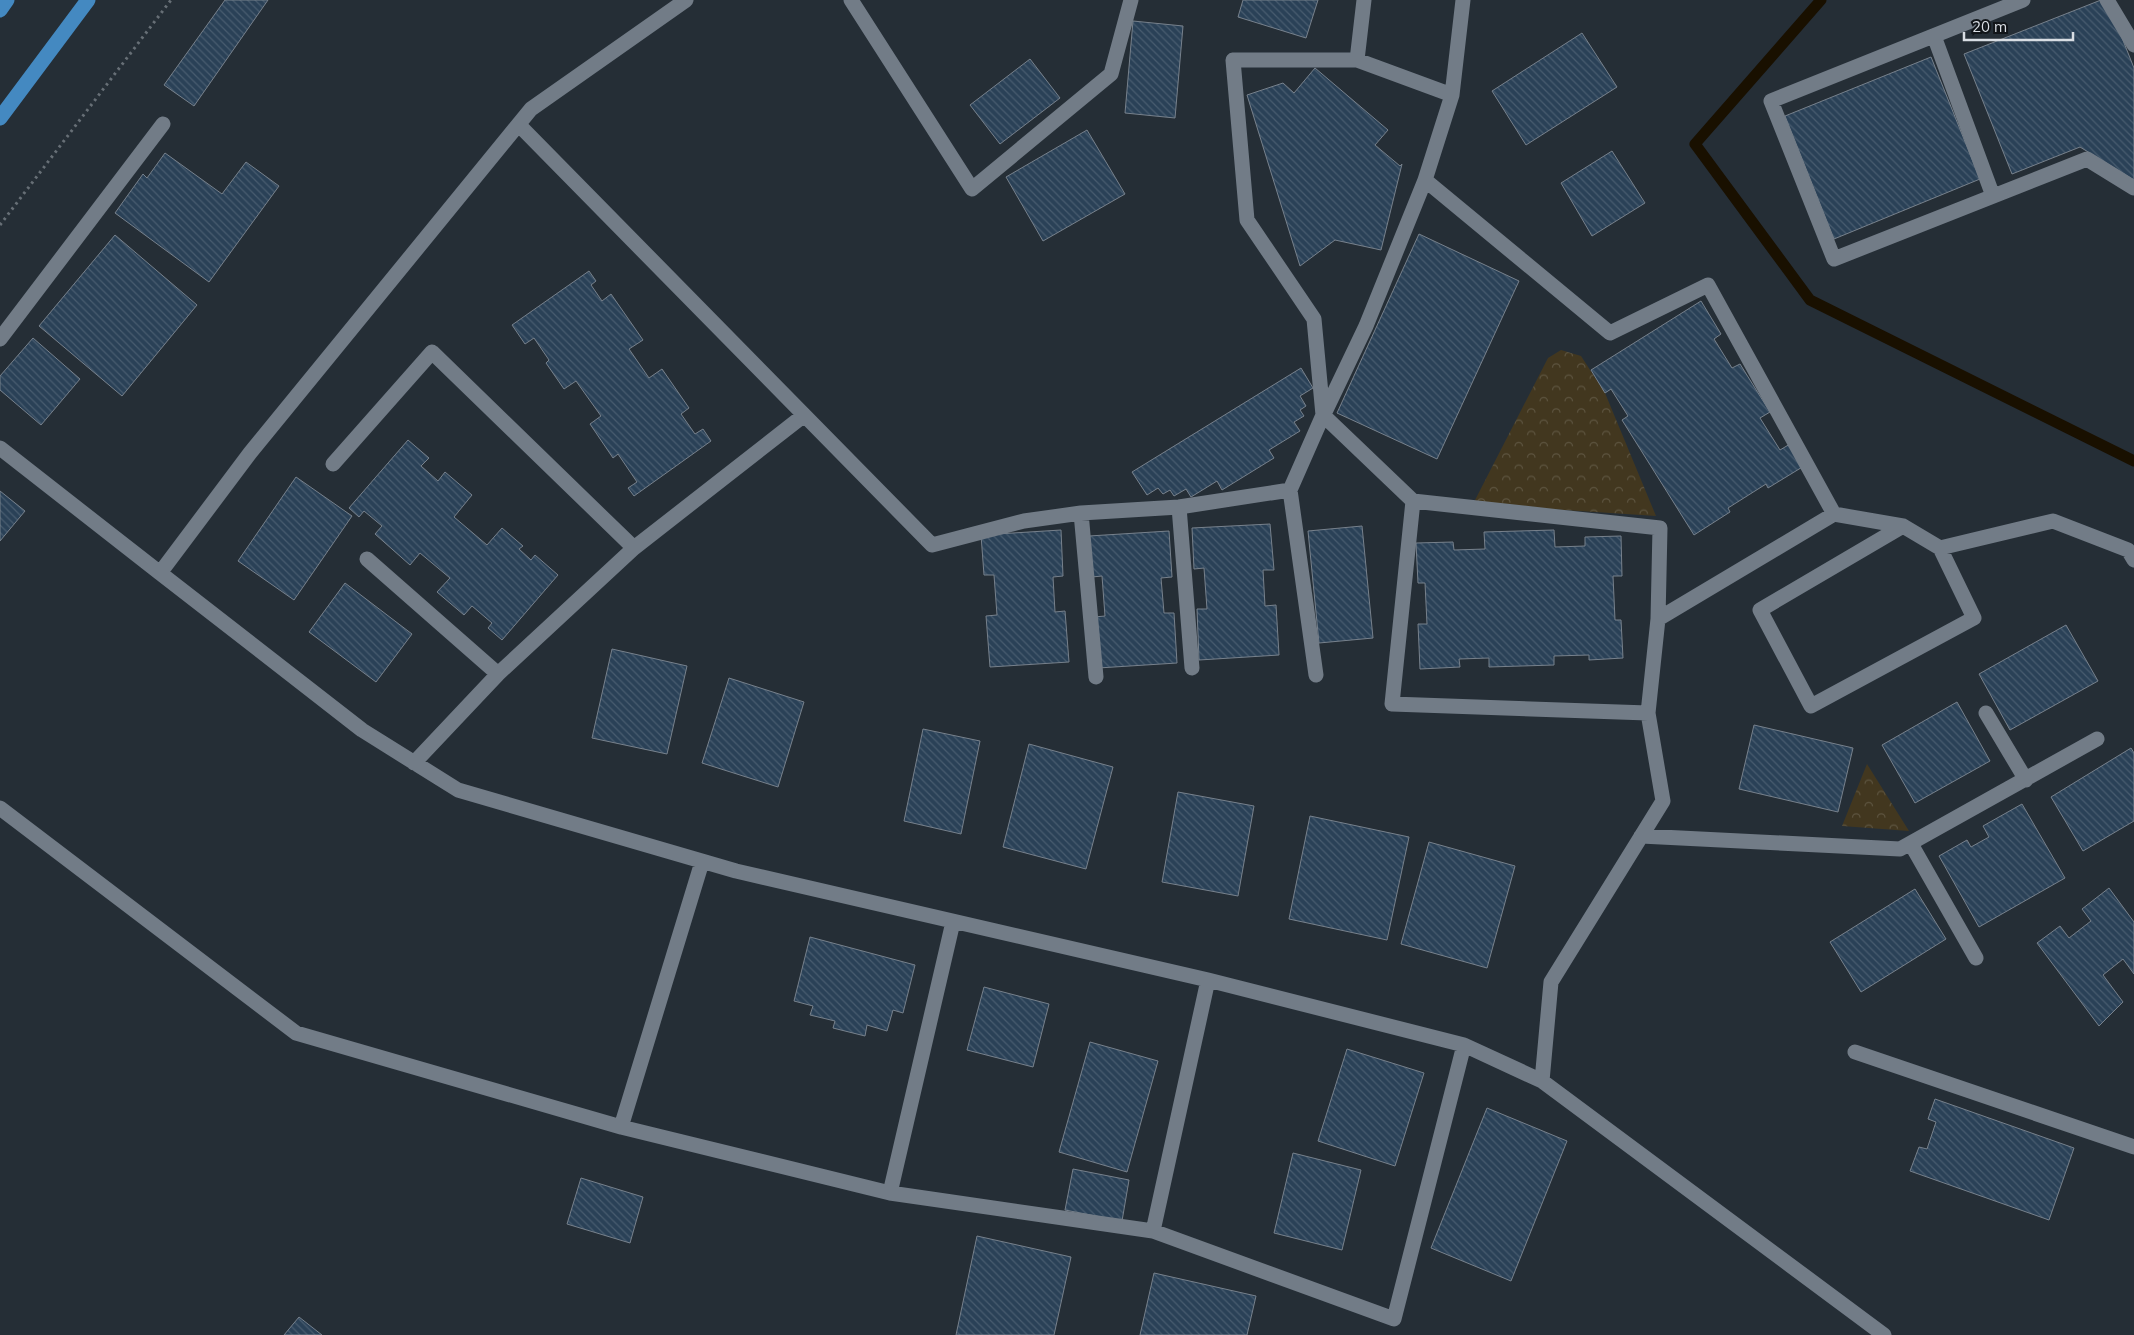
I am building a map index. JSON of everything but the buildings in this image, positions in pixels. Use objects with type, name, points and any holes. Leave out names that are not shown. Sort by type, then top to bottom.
[{"type":"main road","points":[[0,10],[7,0]]},
{"type":"main road","points":[[0,118],[88,0]]},
{"type":"street","points":[[160,573],[250,453],[531,109],[686,0]]},
{"type":"street","points":[[851,0],[972,189],[1112,74],[1131,0]]},
{"type":"street","points":[[1357,60],[1364,0]]},
{"type":"street","points":[[1316,675],[1290,490],[1323,415],[1366,326],[1425,180],[1452,95],[1463,0]]},
{"type":"street","points":[[2023,0],[1771,101],[1834,259],[2087,158],[2134,188]]},
{"type":"street","points":[[2107,0],[2134,45]]},
{"type":"street","points":[[1934,36],[1993,196]]},
{"type":"street","points":[[1452,95],[1357,60],[1233,60],[1247,220],[1314,319],[1323,415],[1413,501],[1660,528],[1658,619],[1648,713],[1663,801],[1551,982],[1542,1081]]},
{"type":"street","points":[[0,339],[163,124]]},
{"type":"street","points":[[519,125],[803,416],[932,545],[1024,521],[1081,512],[1179,507],[1290,490]]},
{"type":"street","points":[[1425,180],[1610,333],[1708,285],[1834,514]]},
{"type":"street","points":[[333,464],[432,352],[634,548]]},
{"type":"street","points":[[414,763],[498,674],[634,548],[803,416]]},
{"type":"street","points":[[0,448],[362,730],[458,790],[736,872],[1208,980],[1464,1045],[1542,1081],[1884,1335]]},
{"type":"street","points":[[1413,501],[1392,704],[1648,713]]},
{"type":"street","points":[[1179,507],[1192,668]]},
{"type":"street","points":[[1081,512],[1096,676]]},
{"type":"street","points":[[1658,619],[1834,514],[1903,526],[1940,548],[1974,618],[1811,706],[1760,610],[1903,526]]},
{"type":"street","points":[[1940,548],[2053,521],[2128,550],[2134,560]]},
{"type":"street","points":[[367,559],[498,674]]},
{"type":"street","points":[[1986,713],[2026,780]]},
{"type":"street","points":[[1641,836],[1900,849],[2098,739]]},
{"type":"street","points":[[0,808],[296,1034],[621,1127],[890,1194],[1152,1231],[1394,1319],[1464,1045]]},
{"type":"street","points":[[1911,844],[1976,958]]},
{"type":"street","points":[[621,1127],[702,862]]},
{"type":"street","points":[[890,1194],[953,922]]},
{"type":"street","points":[[1152,1231],[1208,980]]},
{"type":"street","points":[[1855,1052],[2134,1147]]},
{"type":"path","points":[[0,225],[171,0]]},
{"type":"green space","points":[[1561,350],[1581,356],[1605,393],[1656,516],[1473,504],[1548,358]]},
{"type":"green space","points":[[1867,764],[1909,831],[1842,826]]},
{"type":"waterway","points":[[1821,0],[1695,144],[1810,300],[2134,461]]}]
